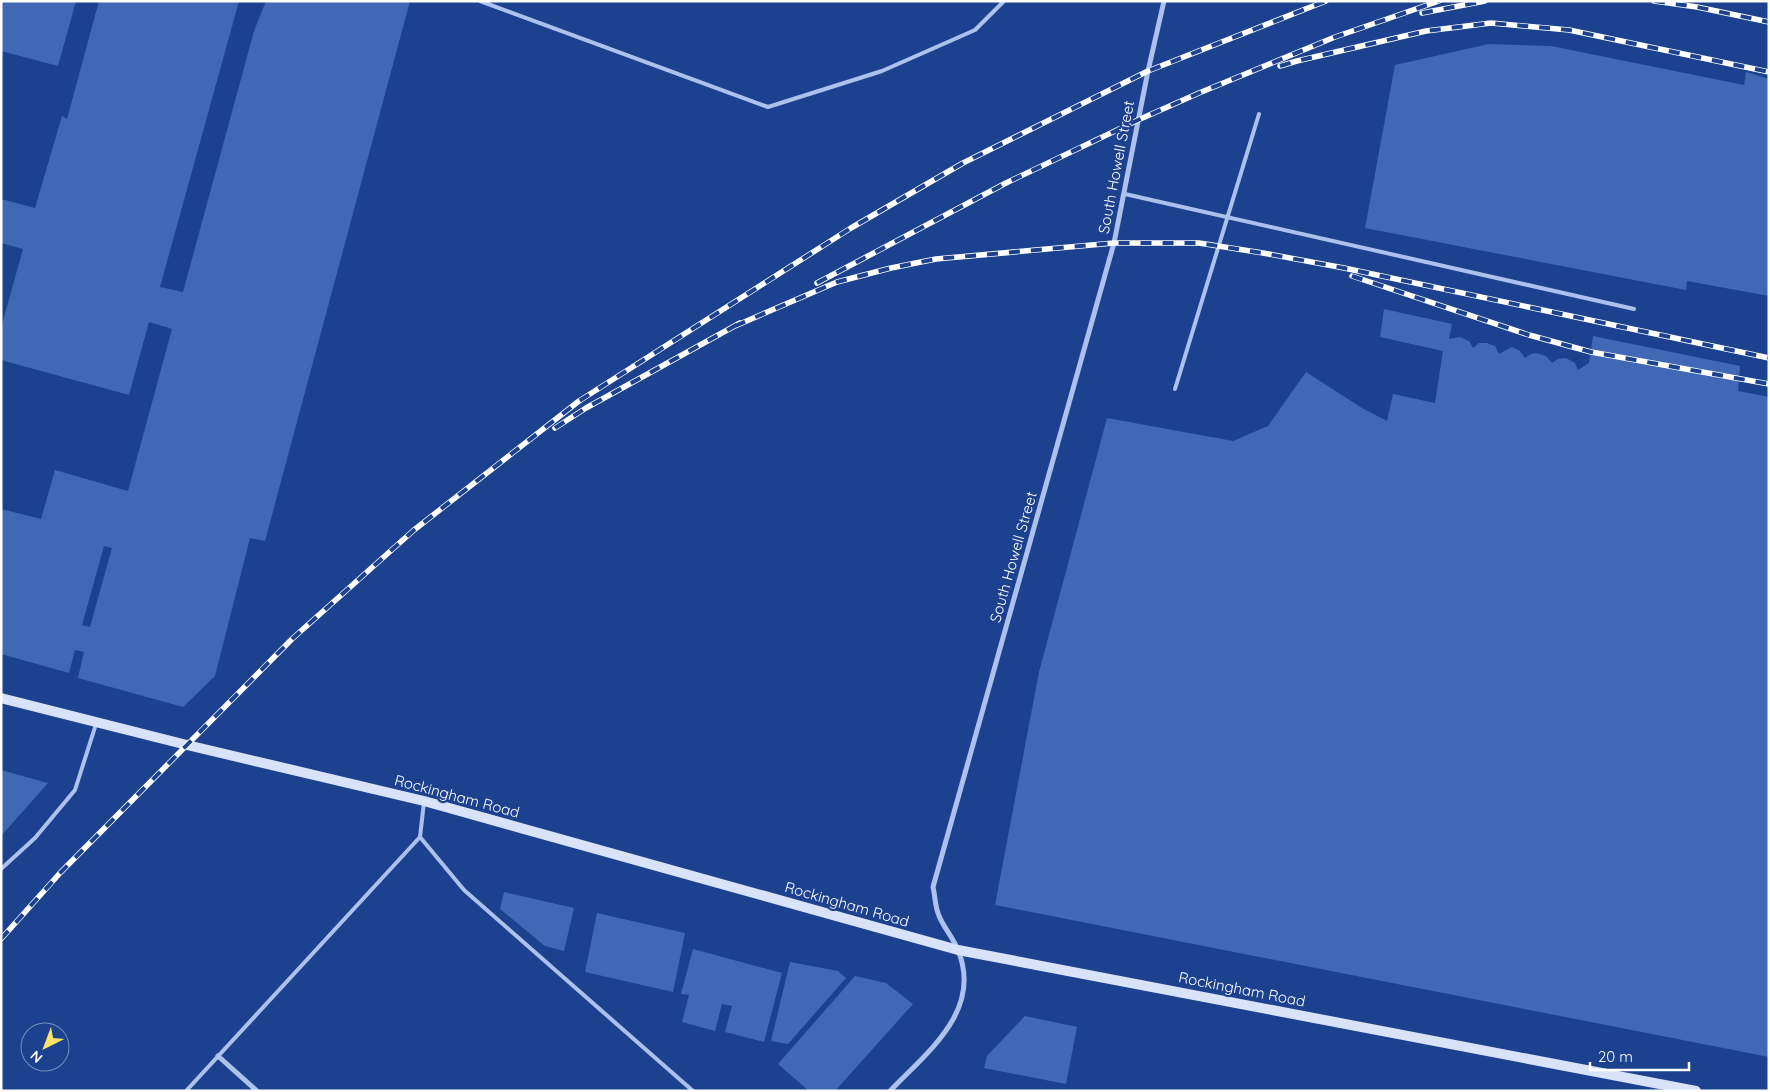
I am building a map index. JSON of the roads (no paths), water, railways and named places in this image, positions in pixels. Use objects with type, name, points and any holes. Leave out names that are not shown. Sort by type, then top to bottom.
[{"type":"street","name":"South Howell Street","points":[[890,1091],[949,1028],[963,998],[964,972],[958,950],[938,914],[933,887],[1114,244],[1148,71],[1164,1]]},
{"type":"street","name":"Rockingham Road","points":[[1,698],[186,745],[424,801],[958,950],[1696,1091]]},
{"type":"street","points":[[218,1056],[257,1091]]},
{"type":"lane","points":[[480,1],[768,107],[882,71],[975,30],[1004,1]]},
{"type":"lane","points":[[1175,390],[1190,335],[1220,246],[1227,217],[1259,114]]},
{"type":"lane","points":[[1125,194],[1634,309]]},
{"type":"lane","points":[[1,869],[35,838],[75,790],[97,722]]},
{"type":"lane","points":[[186,1091],[420,837],[424,801]]},
{"type":"lane","points":[[420,837],[464,890],[693,1091]]},
{"type":"railway","points":[[1,939],[60,873],[292,639],[414,530],[579,401],[851,228],[963,163],[1148,71],[1326,1]]},
{"type":"railway","points":[[817,283],[1006,183],[1138,120],[1335,37],[1439,1]]},
{"type":"railway","points":[[1422,13],[1485,1]]},
{"type":"railway","points":[[1654,1],[1697,7],[1769,22]]},
{"type":"railway","points":[[1280,66],[1426,31],[1491,23],[1569,30],[1769,72]]},
{"type":"railway","points":[[735,326],[837,282],[936,259],[1114,243],[1199,243],[1344,268],[1769,358]]},
{"type":"railway","points":[[1352,276],[1529,335],[1591,352],[1769,384]]},
{"type":"railway","points":[[555,428],[586,408],[740,323]]}]
